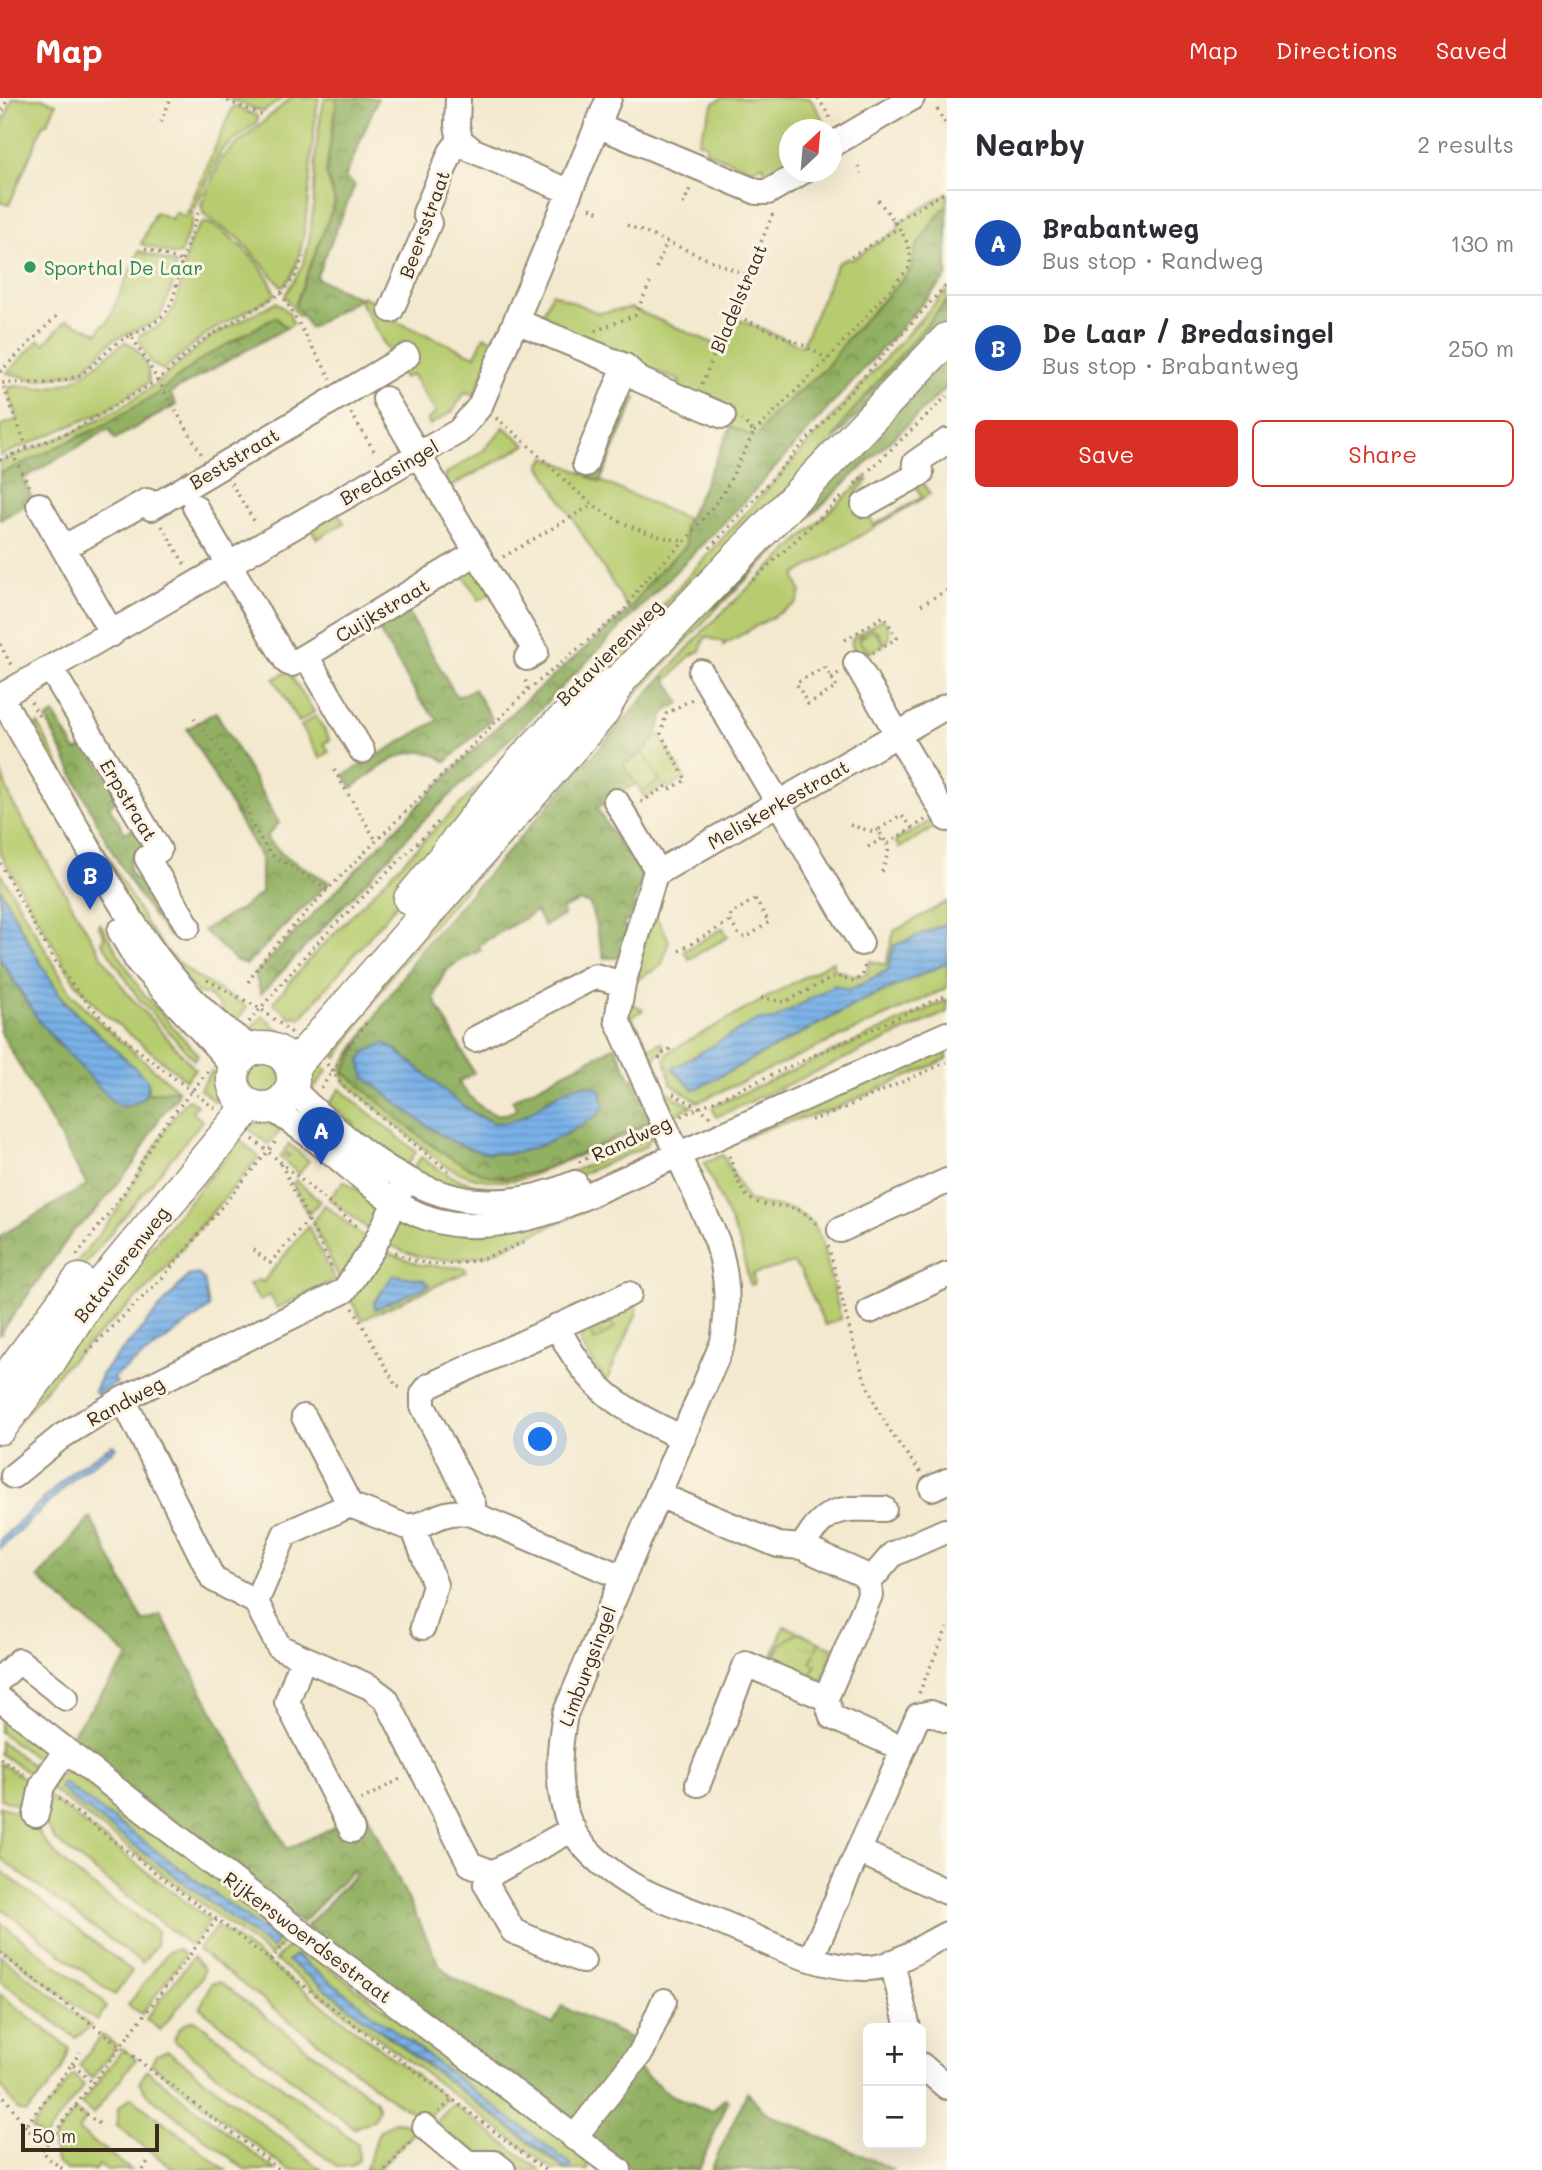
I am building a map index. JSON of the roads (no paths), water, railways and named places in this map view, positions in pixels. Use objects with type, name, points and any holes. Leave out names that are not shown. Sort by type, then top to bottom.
[{"type":"main road","name":"Batavierenweg","points":[[0,1388],[71,1290],[260,1079],[424,883],[503,782],[587,698],[621,679],[947,339]]},
{"type":"main road","name":"Batavierenweg","points":[[0,1428],[45,1368],[91,1297],[260,1079]]},
{"type":"street","points":[[458,98],[457,124],[460,140],[472,150],[568,191]]},
{"type":"street","name":"Bredasingel","points":[[6,694],[459,431],[471,420],[480,406],[609,98]]},
{"type":"street","points":[[842,131],[912,98]]},
{"type":"street","points":[[597,125],[752,190],[768,192],[785,182]]},
{"type":"street","name":"Beersstraat","points":[[391,310],[429,222],[425,213],[460,140]]},
{"type":"street","points":[[516,321],[625,366],[640,380],[723,416]]},
{"type":"street","name":"Beststraat","points":[[64,548],[147,500],[151,508],[407,356]]},
{"type":"street","points":[[585,464],[625,366]]},
{"type":"street","points":[[384,399],[536,652],[527,658]]},
{"type":"street","points":[[864,505],[921,473],[915,463],[947,440]]},
{"type":"street","points":[[39,505],[112,634]]},
{"type":"street","name":"Beststraat","points":[[195,507],[229,566],[362,751]]},
{"type":"street","name":"Cuijkstraat","points":[[297,659],[480,560]]},
{"type":"street","points":[[856,663],[947,818]]},
{"type":"street","name":"Erpstraat","points":[[51,669],[159,850],[147,858],[188,926]]},
{"type":"street","points":[[706,680],[861,943]]},
{"type":"street","points":[[6,694],[135,927],[162,966],[189,996],[236,1038],[260,1079]]},
{"type":"street","name":"Meliskerkestraat","points":[[658,872],[779,805],[947,706]]},
{"type":"street","points":[[0,727],[138,962],[222,1054],[260,1079]]},
{"type":"street","points":[[619,807],[658,872],[623,984],[617,1020],[671,1140]]},
{"type":"street","points":[[475,1039],[595,976],[623,984]]},
{"type":"street","name":"Randweg","points":[[260,1079],[307,1105],[379,1165],[406,1180],[448,1197],[488,1204],[516,1202],[550,1194],[947,1018]]},
{"type":"street","name":"Randweg","points":[[711,1123],[947,1034]]},
{"type":"street","name":"Randweg","points":[[260,1079],[293,1122],[395,1204],[423,1217],[456,1225],[486,1227],[522,1221],[555,1210],[671,1140]]},
{"type":"street","name":"Limburgsingel","points":[[671,1140],[717,1241],[726,1271],[728,1307],[723,1342],[565,1714],[558,1752],[560,1783],[573,1829],[601,1864],[631,1885],[811,1958],[872,1968],[892,1962],[947,1934]]},
{"type":"street","points":[[395,1204],[406,1180]]},
{"type":"street","points":[[840,1230],[947,1181]]},
{"type":"street","name":"Randweg","points":[[13,1476],[62,1436],[123,1399],[344,1291],[376,1242],[395,1204]]},
{"type":"street","points":[[870,1311],[947,1275]]},
{"type":"street","points":[[472,1514],[473,1504],[423,1406],[423,1394],[429,1386],[629,1294]]},
{"type":"street","points":[[557,1326],[573,1359],[601,1391],[638,1417],[683,1438]]},
{"type":"street","points":[[123,1399],[213,1579],[256,1602],[279,1647],[370,1687],[386,1699],[470,1864],[493,1873]]},
{"type":"street","points":[[304,1417],[350,1504],[413,1527],[453,1510],[472,1514],[622,1577]]},
{"type":"street","points":[[659,1494],[778,1545],[802,1547],[862,1574],[869,1582],[870,1595],[826,1698],[832,1717],[903,1749]]},
{"type":"street","points":[[256,1602],[285,1535],[350,1504]]},
{"type":"street","points":[[802,1547],[815,1524],[830,1512],[846,1508],[884,1509]]},
{"type":"street","points":[[413,1527],[435,1585],[423,1627]]},
{"type":"street","points":[[869,1582],[893,1555],[946,1531]]},
{"type":"street","points":[[303,1659],[287,1702],[347,1820]]},
{"type":"street","points":[[0,1679],[19,1661],[66,1698]]},
{"type":"street","points":[[698,1784],[746,1664],[826,1698]]},
{"type":"street","name":"Rijkerswoerdsestraat","points":[[0,1699],[310,1939],[574,2137],[610,2168]]},
{"type":"street","points":[[811,1958],[918,1716],[930,1713],[947,1720]]},
{"type":"street","points":[[36,1815],[42,1786],[66,1750]]},
{"type":"street","points":[[573,1829],[493,1873],[486,1884],[513,1931],[583,1961]]},
{"type":"street","points":[[859,1851],[947,1892]]},
{"type":"street","points":[[892,1962],[907,2023]]},
{"type":"street","points":[[574,2137],[642,2051],[664,2001]]},
{"type":"street","points":[[926,2069],[947,2087]]},
{"type":"street","points":[[425,2127],[472,2166],[494,2163],[503,2170]]},
{"type":"water","points":[[0,888],[65,1003],[147,1079],[147,1091],[141,1099],[126,1106],[112,1101],[41,1024],[0,958]]},
{"type":"water","points":[[947,923],[947,963],[862,1001],[698,1088],[693,1089],[672,1069],[757,1020],[773,1020],[834,985],[850,990],[888,970],[894,946]]},
{"type":"water","points":[[385,1043],[458,1102],[487,1120],[499,1123],[513,1121],[576,1086],[588,1085],[601,1090],[604,1105],[600,1113],[562,1136],[530,1149],[501,1153],[475,1150],[450,1140],[424,1124],[365,1077],[360,1062],[365,1052]]},
{"type":"water","points":[[198,1274],[204,1279],[209,1308],[113,1378],[117,1383],[98,1394],[94,1391],[102,1373],[188,1276]]},
{"type":"water","points":[[393,1275],[425,1280],[430,1285],[375,1309],[374,1303]]},
{"type":"water","points":[[112,1445],[116,1447],[80,1473],[0,1549],[0,1540],[75,1469]]},
{"type":"water","points":[[63,1782],[277,1940],[271,1948],[76,1802],[59,1787]]},
{"type":"water","points":[[295,1955],[572,2165],[568,2170],[288,1961]]},
{"type":"place","name":"Sporthal De Laar","points":[[30,267]]},
{"type":"place","name":"De Laar / Bredasingel","points":[[90,910]]},
{"type":"place","name":"Brabantweg","points":[[321,1165]]}]
